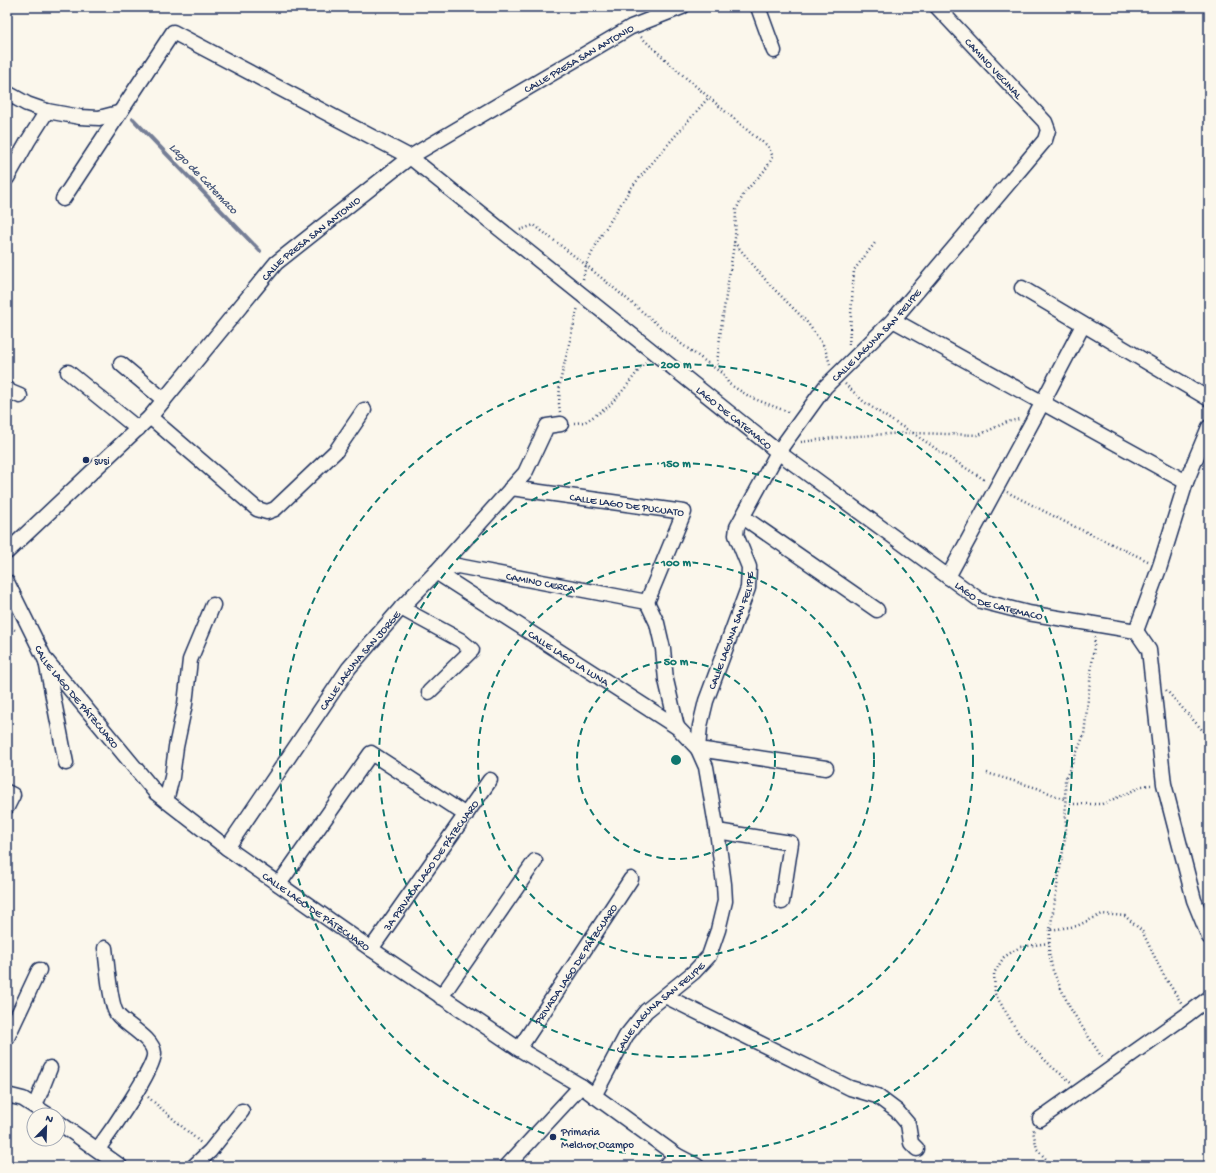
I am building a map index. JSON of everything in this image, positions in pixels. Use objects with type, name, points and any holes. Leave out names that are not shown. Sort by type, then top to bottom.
[{"type":"street","name":"CALLE PRESA SAN ANTONIO","points":[[7,552],[150,417],[276,262],[410,157],[631,27],[682,7]]},
{"type":"street","points":[[758,7],[774,51]]},
{"type":"street","name":"CAMINO VECINAL","points":[[937,7],[1044,122],[1048,130]]},
{"type":"street","name":"LAGO DE CATEMACO","points":[[118,113],[173,32],[410,157],[652,351],[781,448],[948,578],[981,601],[1028,613],[1136,632]]},
{"type":"street","points":[[7,93],[27,104],[48,111],[80,117],[99,118],[118,113]]},
{"type":"street","points":[[7,178],[28,141],[48,111]]},
{"type":"street","points":[[63,199],[118,113]]},
{"type":"street","name":"CALLE LAGUNA SAN FELIPE","points":[[594,1096],[626,1036],[646,1011],[694,972],[709,956],[718,930],[725,901],[717,831],[706,767],[698,749],[700,726],[706,701],[748,588],[749,567],[736,535],[737,527],[781,448],[825,387],[893,320],[1045,140],[1048,130]]},
{"type":"street","points":[[1022,288],[1209,399]]},
{"type":"street","points":[[893,320],[1040,408],[1186,482]]},
{"type":"street","points":[[948,578],[1083,325]]},
{"type":"street","points":[[121,364],[164,400]]},
{"type":"street","points":[[68,372],[138,429]]},
{"type":"street","points":[[7,388],[8,391],[20,396]]},
{"type":"street","points":[[150,417],[257,509],[267,512],[274,509],[336,451],[364,410]]},
{"type":"street","name":"CALLE LAGUNA SAN JORGE","points":[[227,848],[349,668],[401,608],[436,572],[525,473],[548,426],[561,424]]},
{"type":"street","points":[[1209,427],[1186,482],[1160,566],[1136,632],[1149,650],[1164,784],[1194,900],[1209,937]]},
{"type":"street","name":"CALLE LAGO DE PUCUATO","points":[[511,488],[684,512],[647,602]]},
{"type":"street","points":[[743,517],[877,610]]},
{"type":"street","name":"CAMINO CERCA","points":[[436,572],[458,566],[647,602]]},
{"type":"street","name":"CALLE LAGO LA LUNA","points":[[436,572],[677,727],[698,749]]},
{"type":"street","name":"CALLE LAGO DE PÁTZCUARO","points":[[7,582],[45,659],[156,793],[227,848],[371,949],[519,1049],[581,1086],[676,1155],[697,1166]]},
{"type":"street","points":[[647,602],[657,623],[663,649],[666,680],[677,727]]},
{"type":"street","points":[[166,801],[172,777],[176,747],[185,704],[190,660],[214,606]]},
{"type":"street","points":[[401,608],[460,640],[472,650],[429,692]]},
{"type":"street","points":[[45,659],[66,762]]},
{"type":"street","points":[[698,749],[826,768]]},
{"type":"street","points":[[279,884],[371,753],[466,814]]},
{"type":"street","name":"3A PRIVADA LAGO DE PÁTZCUARO","points":[[371,949],[490,780]]},
{"type":"street","points":[[717,831],[791,843],[782,902]]},
{"type":"street","points":[[441,997],[535,861]]},
{"type":"street","name":"PRIVADA LAGO DE PÁTZCUARO","points":[[519,1049],[631,879]]},
{"type":"street","points":[[98,1150],[138,1088],[152,1064],[155,1054],[153,1047],[148,1041],[116,1013],[110,991],[105,948]]},
{"type":"street","points":[[7,1038],[39,970]]},
{"type":"street","points":[[665,996],[850,1088],[877,1096],[897,1111],[908,1124],[911,1143],[917,1149]]},
{"type":"street","points":[[1040,1119],[1209,998]]},
{"type":"street","points":[[7,1095],[23,1099],[35,1106],[50,1068]]},
{"type":"street","points":[[506,1166],[581,1086]]},
{"type":"street","points":[[194,1166],[210,1151],[242,1111]]},
{"type":"street","points":[[66,1128],[120,1166]]},
{"type":"street","points":[[666,1166],[676,1155]]},
{"type":"path","points":[[631,27],[709,97],[768,146],[772,157],[765,170],[744,193],[736,210],[734,242],[717,363],[729,384],[752,398],[804,417]]},
{"type":"path","points":[[652,351],[626,388],[608,407],[585,422],[561,424],[559,404],[560,382],[581,294],[586,265],[599,239],[631,188],[709,97]]},
{"type":"path","points":[[506,234],[534,225],[586,265],[680,343],[723,374]]},
{"type":"path","points":[[734,242],[769,284],[806,321],[824,346],[836,376]]},
{"type":"path","points":[[850,362],[849,345],[854,270],[875,243]]},
{"type":"path","points":[[781,448],[842,437],[872,435],[913,433],[979,435],[1040,408]]},
{"type":"path","points":[[1097,624],[1084,735],[1065,780],[1066,832],[1050,930],[1049,953],[1053,971],[1070,1008],[1110,1070]]},
{"type":"path","points":[[1152,673],[1206,734]]},
{"type":"path","points":[[987,773],[1037,788],[1066,800]]},
{"type":"path","points":[[1066,804],[1102,804],[1142,786],[1164,784]]},
{"type":"path","points":[[1050,930],[1077,926],[1102,914],[1125,916],[1142,931],[1163,974],[1188,1014]]},
{"type":"path","points":[[1049,943],[1020,947],[1004,957],[994,973],[995,994],[1019,1034],[1052,1067],[1081,1090]]},
{"type":"path","points":[[138,1088],[210,1151]]},
{"type":"path","points":[[1040,1119],[1033,1131],[1037,1149],[1052,1166]]},
{"type":"waterway","name":"Lago de Catemaco","points":[[133,119],[260,251]]},
{"type":"place","name":"susi","points":[[86,460]]},
{"type":"place","name":"Primaria Melchor Ocampo","points":[[553,1137]]}]
